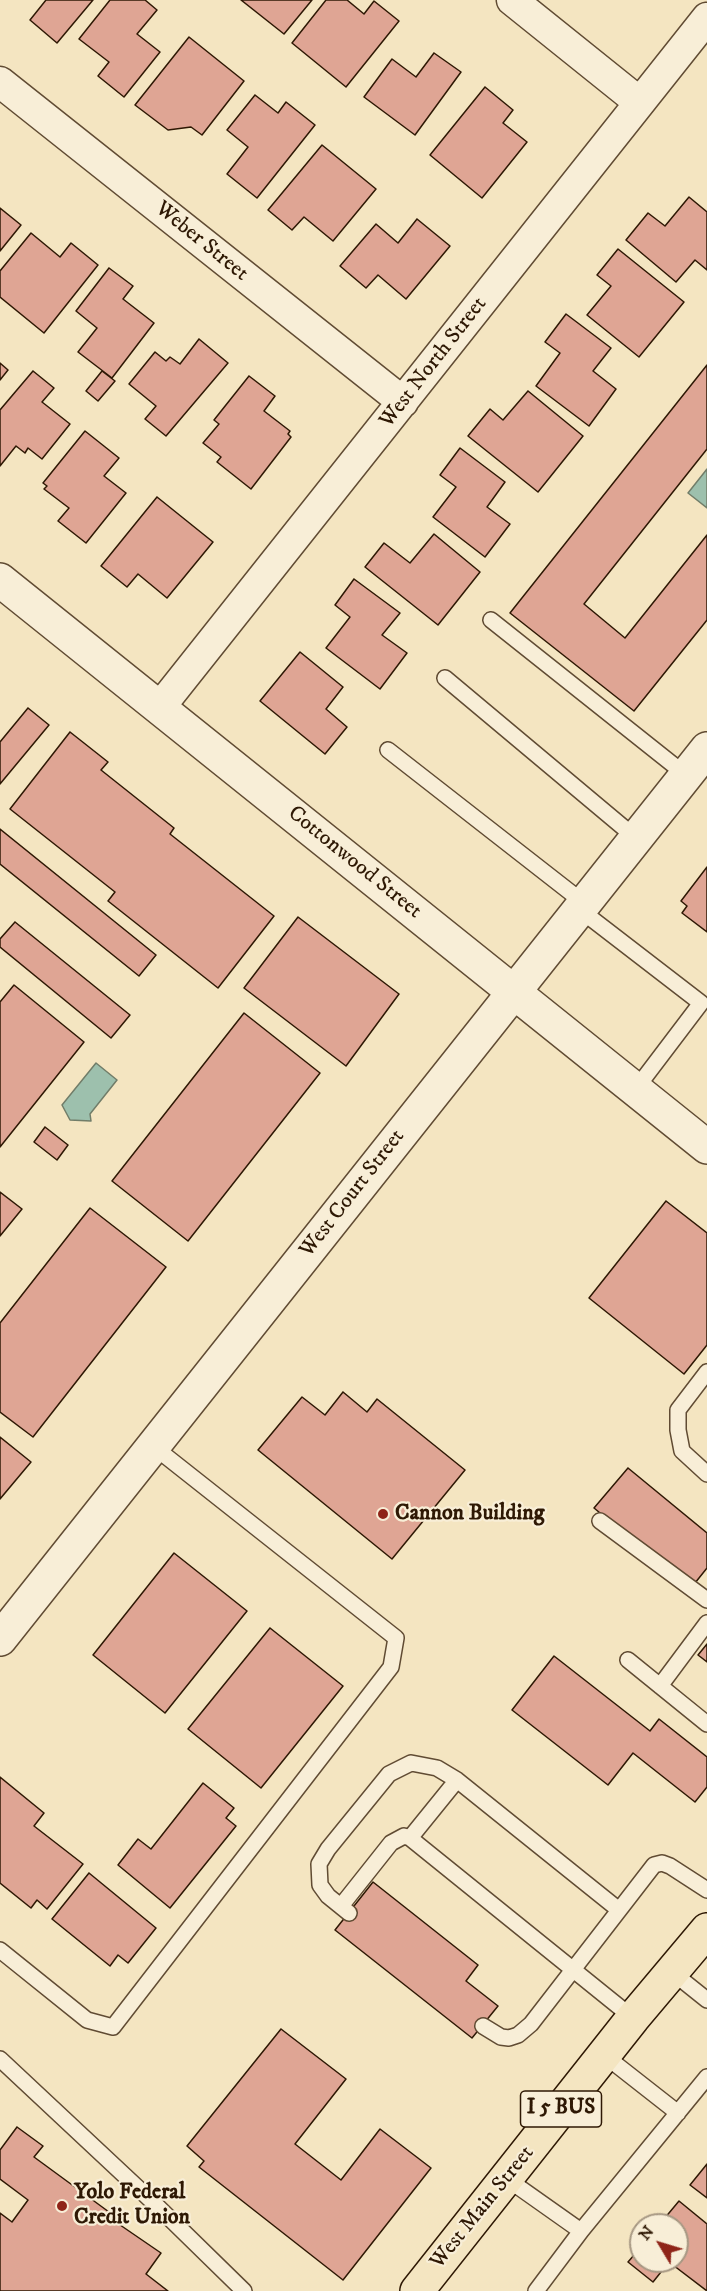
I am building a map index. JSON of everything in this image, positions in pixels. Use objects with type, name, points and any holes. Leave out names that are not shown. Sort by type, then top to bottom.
[{"type":"main road","name":"West Main Street","points":[[417,2291],[633,2018],[707,1930]]},
{"type":"street","points":[[512,0],[639,102]]},
{"type":"street","name":"West North Street","points":[[160,707],[707,18]]},
{"type":"street","name":"Weber Street","points":[[0,82],[403,402]]},
{"type":"street","name":"Cottonwood Street","points":[[0,580],[707,1147]]},
{"type":"street","name":"West Court Street","points":[[5,1623],[153,1446],[707,749]]},
{"type":"lane","points":[[491,620],[686,775]]},
{"type":"lane","points":[[445,678],[636,838]]},
{"type":"lane","points":[[388,750],[701,1003],[635,1089]]},
{"type":"lane","points":[[707,1372],[678,1410],[678,1430],[682,1451],[707,1474]]},
{"type":"lane","points":[[0,1950],[87,2020],[113,2027],[392,1666],[396,1638],[153,1446]]},
{"type":"lane","points":[[600,1521],[707,1600]]},
{"type":"lane","points":[[660,1686],[707,1623]]},
{"type":"lane","points":[[628,1660],[707,1724]]},
{"type":"lane","points":[[619,1910],[457,1780],[436,1768],[411,1764],[388,1773],[328,1849],[320,1864],[320,1886],[345,1909],[391,1843],[404,1836],[410,1838],[633,2018]]},
{"type":"lane","points":[[410,1838],[457,1780]]},
{"type":"lane","points":[[483,2026],[501,2037],[509,2038],[518,2035],[531,2024],[654,1865],[662,1863],[670,1866],[707,1890]]},
{"type":"lane","points":[[672,1972],[707,2000]]},
{"type":"lane","points":[[604,2055],[678,2113]]},
{"type":"lane","points":[[0,2059],[244,2291]]},
{"type":"lane","points":[[536,2291],[581,2231],[707,2077]]},
{"type":"lane","points":[[506,2178],[581,2231]]},
{"type":"shaded area","points":[[707,469],[707,508],[688,493]]},
{"type":"shaded area","points":[[96,1063],[117,1080],[90,1114],[91,1121],[70,1120],[62,1105]]},
{"type":"building","points":[[46,0],[93,0],[57,43],[30,20]]},
{"type":"building","points":[[110,0],[145,0],[157,10],[137,34],[160,52],[124,97],[98,76],[109,62],[79,39]]},
{"type":"building","points":[[241,0],[312,0],[284,34]]},
{"type":"building","points":[[326,0],[347,0],[364,14],[374,1],[399,21],[346,87],[292,43]]},
{"type":"building","points":[[189,37],[244,81],[202,135],[191,127],[168,130],[135,105]]},
{"type":"building","points":[[434,53],[461,72],[415,135],[364,97],[392,59],[416,77]]},
{"type":"building","points":[[485,87],[513,110],[503,123],[527,142],[482,198],[430,155]]},
{"type":"building","points":[[255,95],[278,113],[286,102],[315,125],[257,198],[227,174],[248,147],[227,130]]},
{"type":"building","points":[[322,145],[376,189],[333,241],[304,217],[292,230],[268,210]]},
{"type":"building","points":[[689,197],[707,212],[707,270],[695,260],[676,282],[626,240],[648,213],[665,226]]},
{"type":"building","points":[[0,208],[21,225],[0,251]]},
{"type":"building","points":[[417,219],[450,246],[406,299],[378,275],[366,288],[340,266],[376,224],[398,243]]},
{"type":"building","points":[[31,233],[60,257],[71,243],[98,265],[44,333],[0,297],[0,271]]},
{"type":"building","points":[[618,249],[684,302],[639,357],[587,315],[611,286],[597,275]]},
{"type":"building","points":[[109,268],[133,286],[123,299],[154,323],[112,378],[78,352],[97,328],[76,311]]},
{"type":"building","points":[[566,314],[611,348],[593,371],[616,389],[589,426],[536,386],[560,353],[545,342]]},
{"type":"building","points":[[199,339],[228,363],[166,436],[145,419],[156,406],[129,384],[155,352],[166,361],[170,357],[180,364]]},
{"type":"building","points":[[0,363],[8,370],[0,380]]},
{"type":"building","points":[[707,365],[707,449],[584,604],[625,638],[707,535],[707,620],[634,711],[510,613]]},
{"type":"building","points":[[33,371],[54,388],[42,402],[70,424],[42,459],[28,448],[25,453],[16,446],[0,466],[0,410]]},
{"type":"building","points":[[102,371],[115,381],[98,401],[86,391]]},
{"type":"building","points":[[249,376],[275,396],[264,411],[290,431],[288,434],[291,437],[251,489],[217,462],[221,457],[203,443],[219,424],[214,420]]},
{"type":"building","points":[[528,391],[583,436],[538,492],[468,436],[490,409],[503,420]]},
{"type":"building","points":[[85,431],[119,458],[104,476],[126,493],[86,543],[58,521],[69,508],[44,489],[47,486],[43,483]]},
{"type":"building","points":[[460,448],[505,482],[487,507],[510,524],[485,557],[433,517],[456,487],[440,475]]},
{"type":"building","points":[[157,497],[213,542],[167,598],[138,574],[127,587],[101,566]]},
{"type":"building","points":[[434,534],[480,572],[438,625],[365,567],[384,543],[410,563]]},
{"type":"building","points":[[354,579],[400,613],[382,635],[407,653],[380,689],[326,648],[350,617],[335,605]]},
{"type":"building","points":[[300,652],[343,687],[326,709],[347,727],[325,754],[260,701]]},
{"type":"building","points":[[28,708],[49,725],[0,784],[0,742]]},
{"type":"building","points":[[70,732],[108,762],[101,770],[174,828],[170,834],[274,916],[218,988],[108,901],[115,892],[10,809]]},
{"type":"building","points":[[0,829],[156,955],[139,976],[0,864]]},
{"type":"building","points":[[707,867],[707,932],[682,913],[687,906],[681,901]]},
{"type":"building","points":[[298,917],[399,994],[346,1066],[244,988]]},
{"type":"building","points":[[15,922],[130,1015],[111,1038],[0,947],[0,939]]},
{"type":"building","points":[[14,985],[84,1042],[0,1147],[0,1002]]},
{"type":"building","points":[[244,1013],[320,1073],[188,1241],[112,1181]]},
{"type":"building","points":[[45,1127],[68,1145],[57,1160],[34,1142]]},
{"type":"building","points":[[0,1192],[22,1209],[0,1236]]},
{"type":"building","points":[[666,1201],[707,1233],[707,1345],[684,1374],[589,1298]]},
{"type":"building","points":[[90,1208],[166,1267],[33,1437],[0,1412],[0,1323]]},
{"type":"building","name":"Cannon Building","points":[[343,1392],[367,1412],[377,1399],[465,1470],[392,1559],[258,1450],[302,1397],[325,1415]]},
{"type":"building","points":[[0,1437],[31,1462],[0,1499]]},
{"type":"building","points":[[628,1468],[707,1533],[707,1568],[691,1588],[594,1508]]},
{"type":"building","points":[[174,1553],[247,1611],[165,1713],[93,1655]]},
{"type":"building","points":[[270,1628],[343,1686],[261,1788],[188,1729]]},
{"type":"building","points":[[707,1644],[707,1662],[698,1655]]},
{"type":"building","points":[[554,1656],[650,1731],[659,1719],[707,1757],[707,1787],[695,1802],[633,1753],[608,1785],[512,1710]]},
{"type":"building","points":[[0,1777],[44,1813],[34,1826],[83,1864],[47,1909],[37,1900],[31,1908],[0,1883]]},
{"type":"building","points":[[203,1783],[234,1808],[226,1818],[236,1826],[170,1908],[118,1865],[138,1839],[151,1849]]},
{"type":"building","points":[[89,1873],[156,1928],[128,1963],[118,1955],[110,1966],[52,1919]]},
{"type":"building","points":[[373,1882],[478,1965],[466,1981],[498,2006],[472,2038],[335,1930]]},
{"type":"building","points":[[281,2029],[346,2079],[295,2144],[341,2180],[380,2129],[431,2168],[343,2280],[199,2167],[204,2161],[187,2146]]},
{"type":"building","name":"Yolo Federal Credit Union","points":[[17,2127],[43,2146],[34,2157],[109,2212],[107,2216],[161,2253],[146,2274],[168,2291],[0,2291],[0,2213],[12,2222],[28,2200],[0,2179],[0,2150]]},
{"type":"building","points":[[707,2164],[707,2198],[690,2185]]},
{"type":"building","points":[[679,2201],[707,2224],[707,2291],[683,2273],[689,2273],[689,2213],[669,2213]]},
{"type":"building","points":[[642,2273],[660,2273],[653,2282]]},
{"type":"place","name":"Cannon Building","points":[[383,1514]]},
{"type":"place","name":"Yolo Federal Credit Union","points":[[62,2206]]}]
